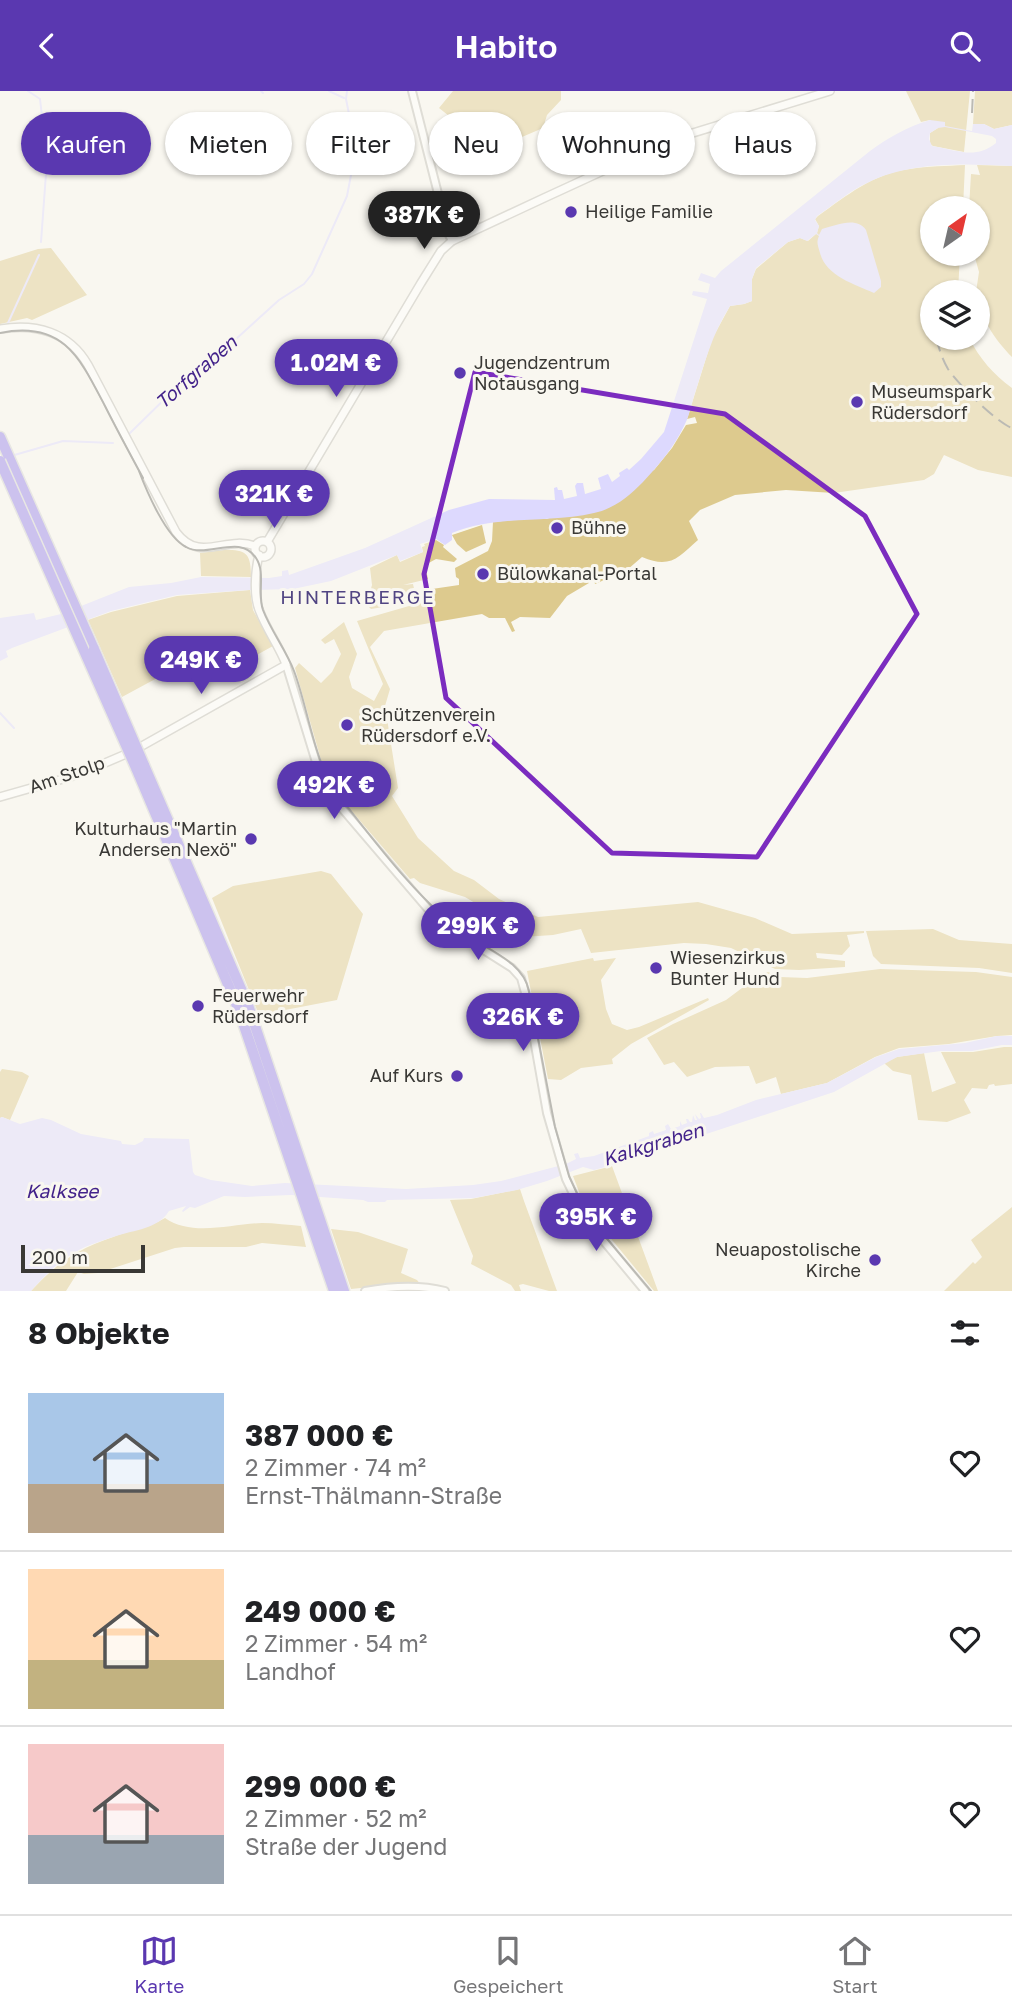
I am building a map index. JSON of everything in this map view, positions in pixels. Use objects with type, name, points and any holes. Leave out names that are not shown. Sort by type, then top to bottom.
[{"type":"highway","points":[[0,436],[243,1007],[334,1291]]},
{"type":"highway","points":[[0,461],[140,766]]},
{"type":"highway","points":[[274,1098],[344,1291]]},
{"type":"main road","points":[[267,542],[433,263],[452,241],[670,140],[830,91]]},
{"type":"main road","points":[[0,329],[23,326],[43,330],[65,339],[78,351],[88,365],[176,532],[186,543],[198,547],[235,544],[255,546]]},
{"type":"main road","points":[[255,546],[260,541],[267,542]]},
{"type":"main road","points":[[255,546],[259,555],[266,556],[270,546],[267,542]]},
{"type":"main road","points":[[259,555],[256,568],[259,611],[286,664]]},
{"type":"main road","name":"Am Stolp","points":[[0,797],[77,775],[133,751],[286,664]]},
{"type":"street","points":[[412,91],[452,241]]},
{"type":"street","points":[[286,664],[319,772],[333,798],[427,908],[455,932],[518,973],[524,983],[551,1130],[563,1170],[574,1197],[592,1227],[645,1291]]},
{"type":"street","points":[[365,1291],[396,1286],[445,1291]]},
{"type":"highlighted area","points":[[475,372],[725,414],[865,516],[917,614],[757,857],[612,853],[446,698],[424,574]]},
{"type":"shaded area","points":[[453,91],[561,91],[561,100],[550,112],[537,112],[537,131],[523,137],[523,112],[444,112],[439,108]]},
{"type":"shaded area","points":[[906,91],[970,91],[964,152],[930,144],[930,133],[938,128],[930,120],[921,122]]},
{"type":"shaded area","points":[[975,91],[1012,91],[1012,125],[994,129],[984,124],[973,124]]},
{"type":"shaded area","name":"Museumspark Rüdersdorf","points":[[965,165],[964,196],[920,196],[920,266],[959,266],[959,280],[920,280],[920,350],[976,350],[988,366],[1012,388],[1012,477],[978,470],[944,455],[934,474],[924,480],[834,493],[786,490],[735,495],[700,510],[689,521],[698,540],[673,560],[660,562],[642,557],[627,570],[595,584],[594,580],[567,596],[550,618],[520,617],[511,622],[515,631],[512,632],[505,618],[489,618],[482,614],[384,631],[370,647],[390,689],[385,706],[398,788],[392,796],[418,838],[454,871],[474,880],[499,899],[538,917],[698,902],[755,918],[792,934],[864,931],[847,935],[850,946],[842,955],[816,953],[817,958],[845,961],[845,967],[775,969],[731,948],[706,944],[684,943],[591,953],[581,929],[553,935],[508,938],[505,921],[465,897],[420,883],[414,878],[410,879],[343,801],[329,779],[295,668],[299,663],[321,683],[332,672],[341,654],[334,639],[325,644],[321,640],[344,622],[357,654],[349,677],[352,688],[374,701],[383,684],[357,621],[416,604],[414,599],[432,589],[459,585],[455,568],[488,551],[492,541],[493,522],[547,519],[654,470],[686,425],[697,423],[695,417],[687,419],[712,339],[730,306],[752,301],[752,279],[756,269],[788,242],[800,238],[808,241],[817,233],[819,226],[815,219],[818,216],[872,180],[897,171]]},
{"type":"shaded area","points":[[977,165],[1012,166],[1012,357],[990,328],[990,280],[978,280],[977,266],[990,266],[990,196],[970,196],[971,174],[980,175]]},
{"type":"shaded area","points":[[51,248],[87,295],[32,320],[27,318],[0,324],[0,261],[38,249]]},
{"type":"shaded area","points":[[482,525],[486,543],[466,552],[452,535]]},
{"type":"shaded area","points":[[436,540],[457,559],[454,562],[436,559],[425,565],[428,579],[403,585],[413,584],[415,593],[404,599],[371,609],[367,605],[367,591],[370,592],[372,585],[370,568],[397,555],[400,562],[423,552],[424,544]]},
{"type":"shaded area","points":[[224,550],[246,554],[251,577],[201,576],[200,553]]},
{"type":"shaded area","points":[[250,590],[253,610],[273,646],[246,661],[233,637],[122,697],[88,620],[177,596]]},
{"type":"shaded area","points":[[321,871],[331,874],[363,914],[337,1000],[259,1015],[212,898],[233,886]]},
{"type":"shaded area","points":[[933,929],[959,940],[1012,944],[1012,973],[979,968],[881,964],[873,956],[866,931]]},
{"type":"shaded area","points":[[593,958],[594,961],[616,958],[601,980],[606,1009],[612,1024],[627,1030],[708,998],[709,1000],[631,1044],[612,1059],[613,1064],[581,1068],[561,1080],[548,1079],[527,971]]},
{"type":"shaded area","points":[[880,969],[976,972],[1012,977],[1012,1035],[899,1048],[875,1057],[827,1083],[781,1094],[776,1077],[756,1084],[749,1066],[715,1067],[687,1077],[674,1062],[664,1065],[647,1038],[726,1000],[758,976],[768,972],[780,977],[807,978]]},
{"type":"shaded area","points":[[1012,1047],[1012,1084],[989,1085],[987,1089],[972,1088],[964,1100],[971,1113],[947,1122],[918,1120],[911,1075],[893,1071],[884,1063],[897,1057],[924,1053],[932,1092],[956,1083],[941,1052],[973,1052]]},
{"type":"shaded area","points":[[2,1069],[22,1072],[29,1076],[10,1120],[0,1118]]},
{"type":"shaded area","points":[[612,1166],[658,1291],[654,1291],[599,1224],[581,1197],[573,1176]]},
{"type":"shaded area","points":[[520,1189],[557,1291],[523,1284],[519,1285],[521,1291],[515,1291],[511,1285],[471,1264],[473,1256],[450,1200],[471,1199]]},
{"type":"shaded area","points":[[1012,1207],[1012,1291],[944,1291],[973,1262],[975,1264],[982,1257],[971,1240]]},
{"type":"shaded area","points":[[165,1218],[176,1224],[199,1228],[262,1223],[301,1226],[306,1247],[262,1243],[246,1247],[175,1248],[98,1273],[78,1272],[66,1291],[31,1291],[58,1265],[78,1252]]},
{"type":"shaded area","points":[[331,1229],[358,1232],[408,1249],[401,1273],[417,1280],[421,1285],[399,1284],[351,1289]]},
{"type":"water","points":[[930,120],[945,122],[945,126],[972,131],[973,124],[984,124],[994,129],[1012,125],[1012,166],[938,165],[902,171],[860,186],[817,216],[815,220],[819,226],[819,235],[822,229],[852,222],[866,230],[881,281],[881,287],[874,293],[842,278],[828,268],[820,253],[817,242],[819,236],[816,234],[807,241],[800,238],[788,242],[756,268],[752,279],[752,301],[730,306],[718,328],[687,419],[676,441],[643,482],[615,505],[576,516],[505,521],[470,527],[452,533],[452,540],[445,545],[436,539],[420,544],[423,552],[400,561],[397,555],[331,581],[293,589],[177,595],[111,611],[12,648],[6,651],[8,657],[0,661],[0,618],[34,613],[36,620],[61,614],[129,587],[201,577],[269,578],[282,576],[282,571],[288,570],[289,575],[365,548],[449,510],[489,499],[555,500],[554,488],[557,487],[562,490],[564,499],[577,496],[577,483],[583,483],[585,494],[601,489],[598,478],[608,474],[612,482],[620,476],[619,473],[627,468],[629,470],[641,459],[664,432],[707,299],[692,295],[693,291],[708,293],[710,284],[698,280],[701,273],[715,278],[870,151],[898,133]],"holes":[[[945,127],[992,136],[996,143],[973,152],[932,146],[929,139],[930,133]]]},
{"type":"water","name":"Kalksee","points":[[997,1036],[1012,1036],[1012,1045],[897,1057],[834,1092],[609,1166],[594,1170],[583,1167],[517,1190],[474,1198],[385,1202],[291,1195],[224,1196],[195,1208],[190,1207],[183,1212],[186,1206],[169,1211],[159,1222],[145,1228],[85,1247],[56,1266],[31,1291],[0,1291],[2,1117],[20,1124],[42,1118],[51,1120],[81,1134],[121,1141],[122,1144],[135,1145],[144,1138],[189,1139],[195,1175],[252,1186],[285,1183],[406,1189],[473,1185],[501,1181],[566,1164],[576,1159],[574,1154],[578,1153],[580,1158],[594,1156],[649,1136],[653,1131],[654,1134],[666,1130],[665,1126],[668,1124],[671,1129],[680,1126],[680,1121],[682,1125],[687,1123],[686,1119],[692,1122],[693,1115],[697,1120],[695,1114],[699,1119],[700,1113],[704,1118],[717,1115],[756,1100],[827,1083],[876,1057],[899,1049],[965,1043]]},
{"type":"waterway","points":[[28,91],[40,99],[47,160],[41,242]]},
{"type":"waterway","points":[[329,91],[344,98]]},
{"type":"waterway","name":"Torfgraben","points":[[129,434],[180,384],[279,300],[304,284],[312,274],[347,196],[356,149],[346,99],[347,91]]},
{"type":"waterway","points":[[8,323],[39,255]]},
{"type":"waterway","name":"Torfgraben","points":[[11,456],[63,441],[113,443]]},
{"type":"waterway","points":[[0,713],[14,728]]},
{"type":"tram line","points":[[0,333],[22,330],[39,332],[67,347],[87,373],[143,478]]},
{"type":"tram line","points":[[139,471],[158,513],[179,542],[194,550],[241,547],[256,558],[260,570],[263,610],[294,671],[318,755],[332,786],[384,853],[431,905],[464,933],[503,957],[520,972],[529,991],[555,1127],[569,1176],[593,1222],[651,1291]]},
{"type":"railway","points":[[972,113],[973,91]]},
{"type":"railway","points":[[940,350],[948,369],[968,393],[1012,428]]},
{"type":"place","name":"Heilige Familie","points":[[571,212]]},
{"type":"place","name":"Jugendzentrum Notausgang","points":[[460,373]]},
{"type":"place","name":"Museumspark Rüdersdorf","points":[[857,402]]},
{"type":"place","name":"Bühne","points":[[557,528]]},
{"type":"place","name":"Bülowkanal-Portal","points":[[483,574]]},
{"type":"place","name":"Schützenverein Rüdersdorf e.V.","points":[[347,725]]},
{"type":"place","name":"Kulturhaus \"Martin Andersen Nexö\"","points":[[251,839]]},
{"type":"place","name":"Wiesenzirkus Bunter Hund","points":[[656,968]]},
{"type":"place","name":"Feuerwehr Rüdersdorf","points":[[198,1006]]},
{"type":"place","name":"Auf Kurs","points":[[457,1076]]},
{"type":"place","name":"Neuapostolische Kirche","points":[[875,1260]]},
{"type":"district","name":"HINTERBERGE","points":[[358,597]]},
{"type":"water label","name":"Kalkgraben","points":[[653,1144]]}]
